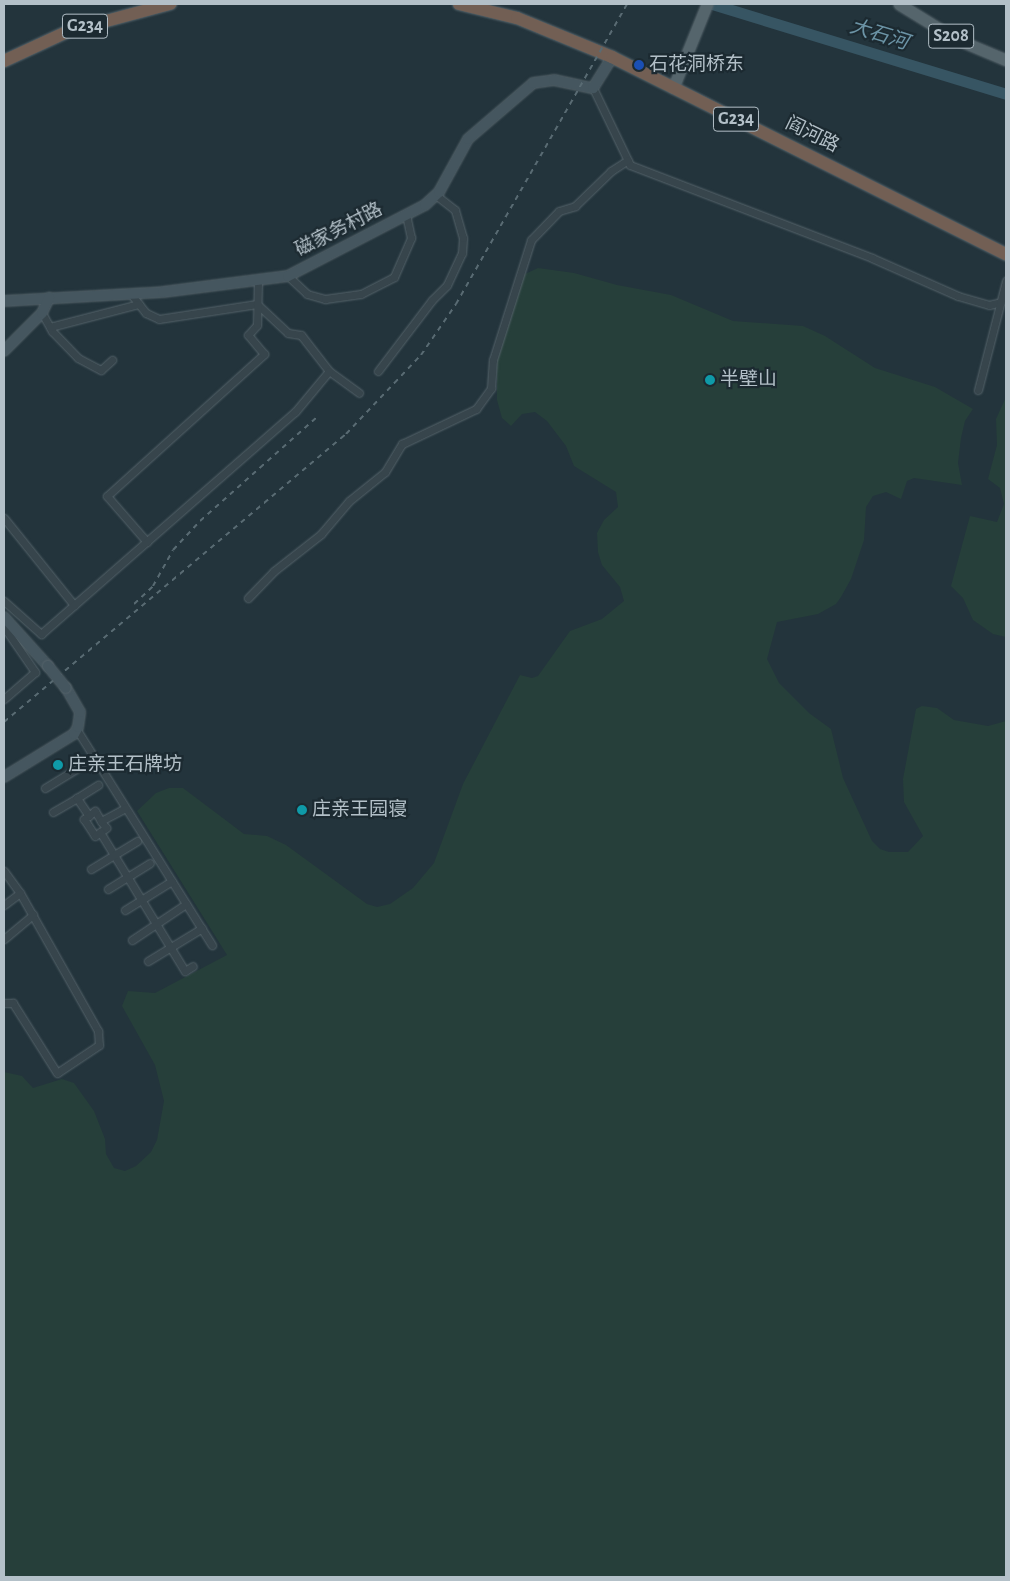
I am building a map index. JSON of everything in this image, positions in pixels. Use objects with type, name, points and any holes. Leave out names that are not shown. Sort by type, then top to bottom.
[{"type":"highway","name":"G234","points":[[4,61],[69,31],[170,4]]},
{"type":"highway","name":"阎河路","points":[[459,4],[517,18],[612,57],[1006,254]]},
{"type":"main road","points":[[673,88],[707,4]]},
{"type":"main road","name":"S208","points":[[899,4],[956,39],[1006,60]]},
{"type":"street","points":[[612,57],[593,88],[630,165],[872,258],[958,296],[989,305],[1001,302]]},
{"type":"street","name":"磁家务村路","points":[[4,301],[130,294],[258,281],[288,276],[406,215],[436,195],[468,139],[533,83],[554,80],[593,88]]},
{"type":"street","points":[[248,598],[274,571],[321,534],[349,501],[385,472],[402,444],[476,409],[491,388],[493,360],[531,240],[559,211],[575,206],[611,170],[628,160]]},
{"type":"street","points":[[378,371],[447,285],[462,253],[463,238],[455,210],[436,195]]},
{"type":"street","points":[[288,276],[307,294],[325,299],[361,294],[394,277],[411,238],[406,215]]},
{"type":"street","points":[[147,542],[107,496],[264,354],[248,336],[257,324],[258,281]]},
{"type":"street","points":[[978,390],[1006,281]]},
{"type":"street","points":[[130,294],[146,313],[159,319],[257,304]]},
{"type":"street","points":[[4,351],[42,312],[49,298]]},
{"type":"street","points":[[50,327],[139,304]]},
{"type":"street","points":[[257,304],[288,333],[301,335],[329,370],[358,393]]},
{"type":"street","points":[[42,312],[50,327],[78,358],[101,370],[112,360]]},
{"type":"street","points":[[4,601],[41,634],[295,412],[329,370]]},
{"type":"street","points":[[4,518],[74,605]]},
{"type":"street","points":[[4,617],[66,688],[78,706],[80,720],[77,730],[4,777]]},
{"type":"street","points":[[4,627],[35,672],[4,698]]},
{"type":"street","points":[[77,730],[212,945]]},
{"type":"street","points":[[45,788],[94,758]]},
{"type":"street","points":[[53,812],[98,785]]},
{"type":"street","points":[[77,798],[89,816]]},
{"type":"street","points":[[101,821],[125,808]]},
{"type":"street","points":[[95,812],[106,828],[95,836],[84,819],[89,816],[95,812]]},
{"type":"street","points":[[100,832],[185,971],[193,966]]},
{"type":"street","points":[[91,869],[137,841]]},
{"type":"street","points":[[108,889],[150,863]]},
{"type":"street","points":[[4,871],[33,915],[98,1031],[99,1045],[57,1073],[13,1003],[4,1003]]},
{"type":"street","points":[[125,910],[172,881]]},
{"type":"street","points":[[4,905],[20,893]]},
{"type":"street","points":[[132,940],[186,904]]},
{"type":"street","points":[[4,940],[33,915]]},
{"type":"street","points":[[148,961],[202,928]]},
{"type":"green space","points":[[538,268],[574,273],[617,285],[671,295],[733,321],[803,326],[825,336],[875,368],[935,387],[973,409],[965,421],[961,438],[958,463],[962,485],[914,478],[907,481],[901,499],[886,492],[873,496],[866,507],[864,540],[851,579],[841,597],[836,604],[818,614],[777,622],[767,659],[779,683],[809,713],[831,729],[843,778],[872,841],[880,849],[889,852],[908,852],[923,836],[904,802],[903,779],[916,709],[922,706],[937,708],[954,720],[988,726],[1006,721],[1006,1577],[4,1577],[4,1072],[22,1076],[33,1088],[62,1079],[74,1083],[94,1111],[105,1139],[106,1154],[114,1168],[125,1171],[136,1166],[151,1152],[157,1140],[164,1101],[155,1065],[122,1006],[128,991],[155,993],[227,955],[137,811],[156,793],[169,788],[183,788],[244,834],[267,836],[286,845],[367,904],[377,907],[390,904],[413,888],[434,863],[463,784],[520,675],[532,678],[538,676],[570,631],[602,619],[624,601],[620,587],[602,565],[598,552],[597,533],[604,520],[618,507],[616,492],[574,466],[566,446],[547,421],[535,412],[522,414],[511,426],[502,418],[497,400],[497,359],[523,275]]},
{"type":"green space","points":[[1006,397],[1006,637],[993,634],[973,620],[963,598],[951,586],[970,516],[997,522],[1004,504],[1000,488],[988,479],[997,445],[996,419]]},
{"type":"waterway","name":"大石河","points":[[712,4],[1006,94]]},
{"type":"railway","points":[[4,722],[346,434],[421,355],[456,304],[627,4]]},
{"type":"railway","points":[[134,604],[153,586],[173,550],[200,521],[316,418]]},
{"type":"place","name":"石花洞桥东","points":[[639,65]]},
{"type":"place","name":"半壁山","points":[[710,380]]},
{"type":"place","name":"庄亲王石牌坊","points":[[58,765]]},
{"type":"place","name":"庄亲王园寝","points":[[302,810]]}]
